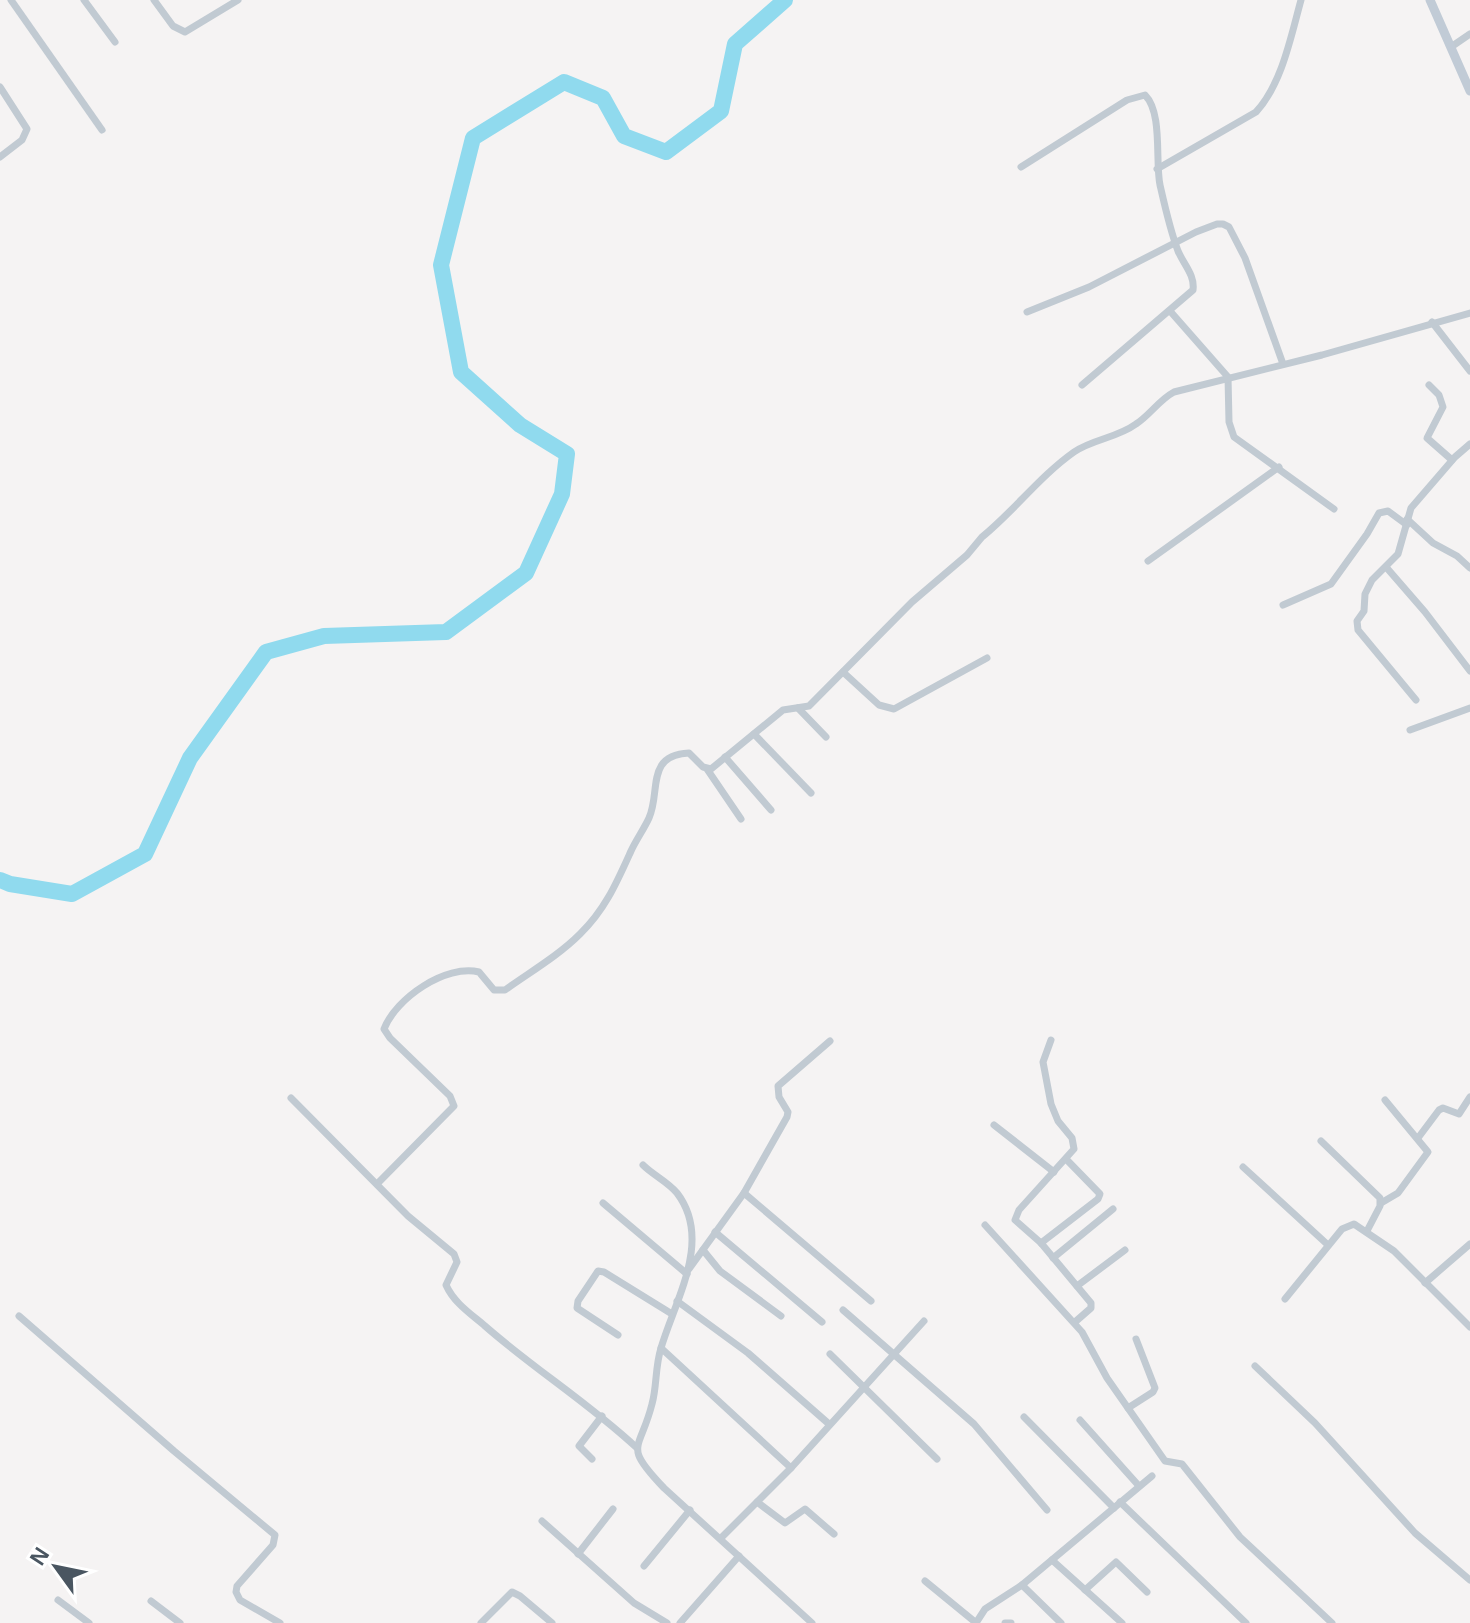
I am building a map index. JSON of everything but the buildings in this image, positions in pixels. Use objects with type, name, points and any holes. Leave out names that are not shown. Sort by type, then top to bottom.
[{"type":"main road","points":[[1430,0],[1468,86]]},
{"type":"street","points":[[11,0],[102,130]]},
{"type":"street","points":[[84,0],[115,42]]},
{"type":"street","points":[[155,0],[173,26],[185,32],[238,0]]},
{"type":"street","points":[[1157,169],[1256,112],[1265,102],[1281,65],[1301,0]]},
{"type":"street","points":[[1451,47],[1470,34]]},
{"type":"street","points":[[0,87],[27,129],[22,140],[0,157]]},
{"type":"street","points":[[1021,167],[1127,100],[1145,95],[1154,113],[1157,169],[1175,241],[1194,285],[1190,295],[1082,385]]},
{"type":"street","points":[[1027,312],[1089,287],[1175,241],[1217,224],[1229,227],[1249,267],[1283,364]]},
{"type":"street","points":[[1170,311],[1228,377],[1229,422],[1234,437],[1334,509]]},
{"type":"street","points":[[707,769],[783,710],[809,706],[912,602],[972,550],[1069,456],[1093,442],[1132,427],[1174,392],[1470,313]]},
{"type":"street","points":[[1428,323],[1470,371]]},
{"type":"street","points":[[1429,385],[1439,395],[1443,407],[1427,438],[1452,460]]},
{"type":"street","points":[[1416,700],[1356,625],[1364,611],[1368,587],[1398,554],[1415,502],[1470,444]]},
{"type":"street","points":[[1148,561],[1279,467]]},
{"type":"street","points":[[1283,605],[1331,584],[1379,513],[1388,511],[1457,556],[1470,568]]},
{"type":"street","points":[[1386,567],[1470,671]]},
{"type":"street","points":[[843,672],[879,705],[894,709],[987,658]]},
{"type":"street","points":[[798,708],[826,737]]},
{"type":"street","points":[[1410,730],[1470,708]]},
{"type":"street","points":[[754,734],[811,793]]},
{"type":"street","points":[[377,1184],[454,1106],[450,1096],[384,1029],[417,988],[460,971],[479,972],[494,990],[505,990],[579,935],[616,888],[651,814],[655,777],[661,766],[685,753],[693,755],[707,769],[741,819]]},
{"type":"street","points":[[725,757],[771,810]]},
{"type":"street","points":[[1051,1040],[1043,1062],[1053,1112],[1075,1144],[1066,1159],[1015,1216],[1017,1223],[1041,1243],[1092,1305],[1075,1322]]},
{"type":"street","points":[[688,1271],[744,1193],[788,1112],[779,1097],[778,1086],[830,1041]]},
{"type":"street","points":[[1418,1138],[1439,1110],[1443,1108],[1459,1114],[1470,1097]]},
{"type":"street","points":[[291,1098],[408,1216],[454,1254],[457,1262],[447,1281],[447,1289],[475,1318],[500,1341],[602,1416],[637,1448]]},
{"type":"street","points":[[1367,1231],[1381,1203],[1398,1193],[1426,1157],[1426,1147],[1385,1100]]},
{"type":"street","points":[[994,1125],[1054,1172]]},
{"type":"street","points":[[1321,1141],[1376,1194],[1381,1203]]},
{"type":"street","points":[[1041,1243],[1098,1199],[1100,1194],[1066,1159]]},
{"type":"street","points":[[643,1165],[674,1189],[687,1212],[692,1231],[688,1271],[655,1367],[651,1408],[637,1440],[638,1455],[647,1470],[812,1623]]},
{"type":"street","points":[[1243,1167],[1328,1245]]},
{"type":"street","points":[[744,1193],[871,1301]]},
{"type":"street","points":[[603,1203],[688,1271]]},
{"type":"street","points":[[1053,1258],[1113,1209]]},
{"type":"street","points":[[1285,1299],[1328,1245],[1350,1224],[1367,1231],[1394,1251],[1468,1322]]},
{"type":"street","points":[[985,1225],[1075,1322],[1165,1461],[1182,1464],[1240,1537],[1332,1623]]},
{"type":"street","points":[[715,1232],[822,1322]]},
{"type":"street","points":[[1425,1283],[1470,1244]]},
{"type":"street","points":[[703,1250],[720,1271],[781,1316]]},
{"type":"street","points":[[1077,1286],[1125,1250]]},
{"type":"street","points":[[618,1335],[577,1308],[598,1271],[672,1314]]},
{"type":"street","points":[[677,1301],[748,1353],[829,1424]]},
{"type":"street","points":[[843,1310],[983,1433],[1047,1510]]},
{"type":"street","points":[[19,1316],[275,1535],[273,1545],[237,1586],[236,1592],[240,1600],[280,1623]]},
{"type":"street","points":[[721,1538],[791,1468],[924,1321]]},
{"type":"street","points":[[1128,1408],[1155,1388],[1136,1339]]},
{"type":"street","points":[[661,1348],[791,1468]]},
{"type":"street","points":[[830,1354],[937,1459]]},
{"type":"street","points":[[1255,1366],[1315,1423],[1415,1533],[1470,1580]]},
{"type":"street","points":[[592,1459],[579,1446],[602,1416]]},
{"type":"street","points":[[1024,1417],[1246,1623]]},
{"type":"street","points":[[1080,1420],[1139,1486]]},
{"type":"street","points":[[925,1581],[976,1622],[985,1609],[1022,1585],[1152,1476]]},
{"type":"street","points":[[757,1502],[785,1523],[805,1509],[834,1534]]},
{"type":"street","points":[[578,1554],[613,1509]]},
{"type":"street","points":[[644,1566],[690,1510]]},
{"type":"street","points":[[542,1521],[634,1603],[667,1623]]},
{"type":"street","points":[[680,1623],[739,1556]]},
{"type":"street","points":[[1052,1560],[1122,1623]]},
{"type":"street","points":[[1085,1590],[1116,1562],[1147,1592]]},
{"type":"street","points":[[1022,1585],[1061,1623]]},
{"type":"street","points":[[481,1623],[512,1592],[552,1623]]},
{"type":"street","points":[[58,1600],[89,1623]]},
{"type":"street","points":[[151,1601],[180,1623]]},
{"type":"street","points":[[1005,1623],[1011,1623]]},
{"type":"waterway","points":[[0,880],[72,894],[145,854],[190,758],[266,652],[324,636],[446,632],[526,573],[562,494],[567,454],[520,425],[461,372],[441,265],[473,138],[564,82],[603,98],[624,136],[666,152],[721,111],[735,44],[785,0]]}]
